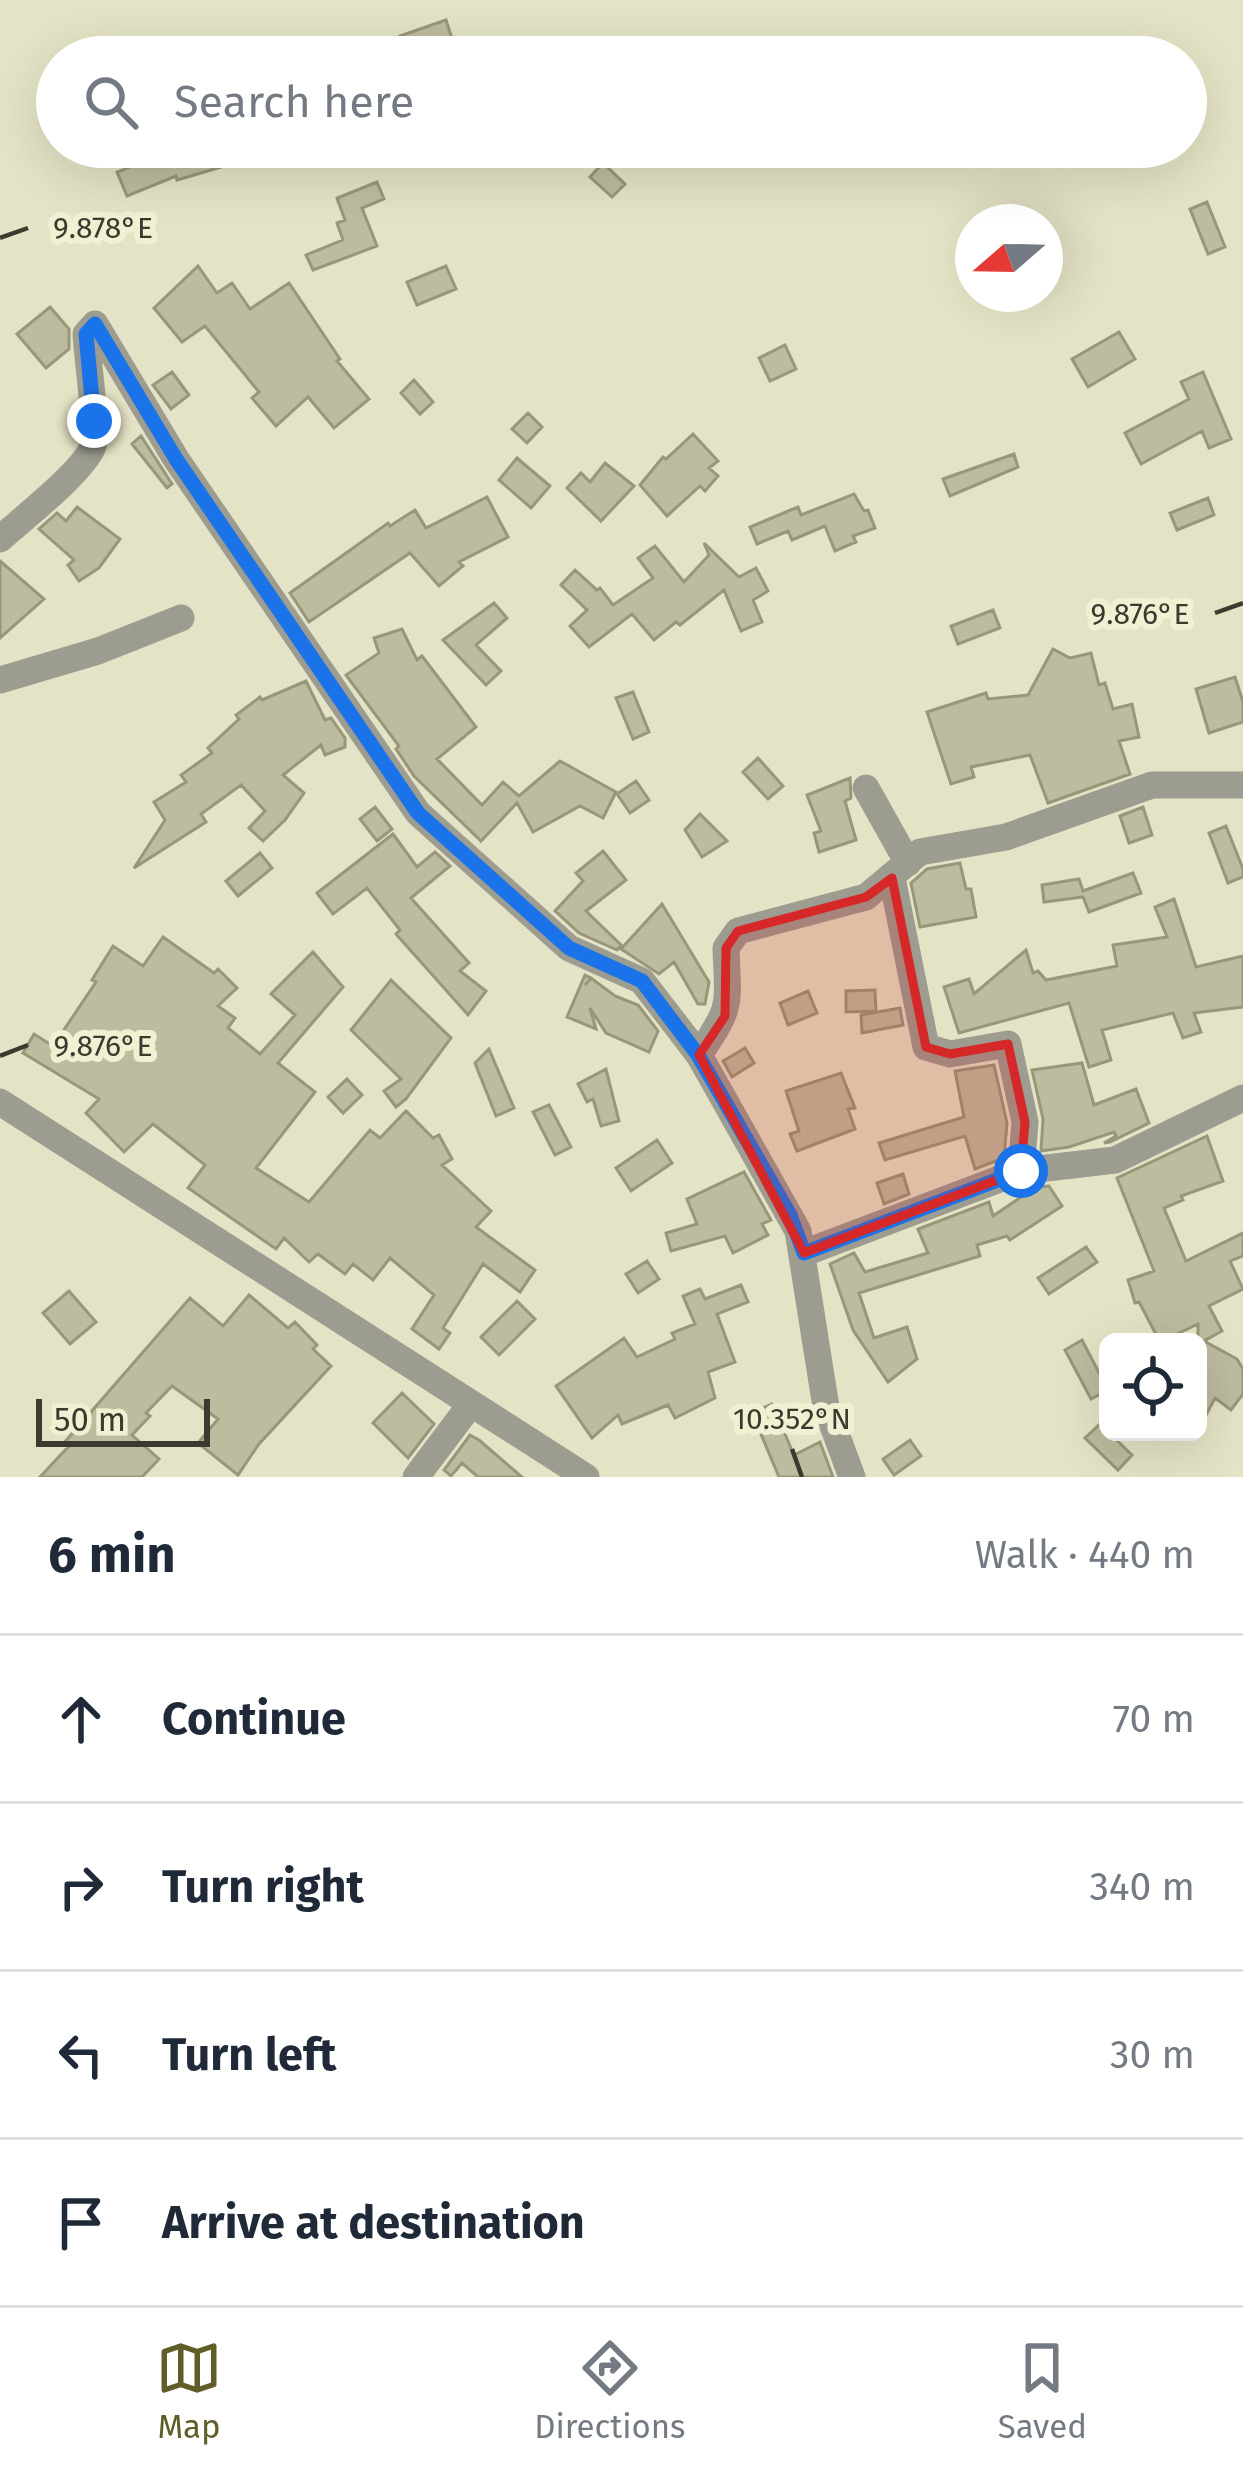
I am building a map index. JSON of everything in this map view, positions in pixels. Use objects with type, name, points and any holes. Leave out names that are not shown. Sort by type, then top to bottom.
[{"type":"street","points":[[0,539],[92,447],[86,334],[95,324],[176,459],[418,813],[569,948],[642,981],[698,1055],[790,1215],[804,1253],[826,1406],[852,1477]]},
{"type":"street","points":[[0,680],[98,651],[181,618]]},
{"type":"street","points":[[698,1055],[725,1016],[729,1003],[726,948],[738,931],[866,897],[920,853],[1006,837],[1152,785],[1243,785]]},
{"type":"street","points":[[866,788],[900,871],[926,1047],[950,1054],[1008,1044],[1025,1122],[1021,1171]]},
{"type":"street","points":[[804,1253],[1021,1171],[1115,1160],[1243,1099]]},
{"type":"street","points":[[0,1102],[586,1477]]},
{"type":"street","points":[[416,1477],[471,1404]]},
{"type":"highlighted area","points":[[892,878],[926,1047],[950,1054],[1008,1044],[1025,1122],[1021,1171],[804,1253],[699,1055],[725,1016],[726,948],[738,931],[866,897]]},
{"type":"building","points":[[446,20],[451,36],[400,36]]},
{"type":"building","points":[[218,168],[177,180],[176,176],[127,196],[117,172]]},
{"type":"building","points":[[598,168],[608,168],[625,184],[612,197],[590,177]]},
{"type":"building","points":[[377,182],[384,199],[362,208],[377,246],[313,270],[306,255],[343,240],[337,223],[345,220],[337,198]]},
{"type":"building","points":[[1207,202],[1225,247],[1208,254],[1190,209]]},
{"type":"building","points":[[198,266],[217,293],[232,283],[250,309],[289,283],[340,359],[337,361],[369,399],[334,428],[308,397],[276,426],[252,398],[259,392],[205,326],[182,342],[154,308]]},
{"type":"building","points":[[446,266],[456,289],[417,305],[407,282]]},
{"type":"building","points":[[50,307],[69,329],[69,349],[46,368],[17,334]]},
{"type":"building","points":[[1119,332],[1135,359],[1088,387],[1072,359]]},
{"type":"building","points":[[785,345],[796,369],[770,381],[759,358]]},
{"type":"building","points":[[172,372],[189,395],[171,409],[153,385]]},
{"type":"building","points":[[1203,372],[1231,439],[1209,448],[1202,431],[1141,464],[1125,433],[1189,399],[1181,382]]},
{"type":"building","points":[[414,380],[433,402],[420,414],[401,393]]},
{"type":"building","points":[[528,413],[542,427],[527,443],[512,429]]},
{"type":"building","points":[[693,434],[718,461],[709,468],[718,476],[705,491],[700,486],[667,516],[640,485],[663,457]]},
{"type":"building","points":[[141,436],[172,484],[167,488],[132,444]]},
{"type":"building","points":[[1014,454],[1018,467],[950,496],[943,479]]},
{"type":"building","points":[[517,458],[550,486],[531,508],[499,480]]},
{"type":"building","points":[[605,463],[634,486],[601,521],[567,488],[581,473],[590,482]]},
{"type":"building","points":[[854,494],[875,528],[853,536],[856,542],[835,551],[825,526],[792,540],[788,531],[757,544],[750,527],[798,507],[801,515]]},
{"type":"building","points":[[487,497],[508,537],[459,562],[463,566],[439,586],[410,553],[309,622],[290,593],[388,523],[415,510],[426,528]]},
{"type":"building","points":[[1208,498],[1214,515],[1177,530],[1170,513]]},
{"type":"building","points":[[77,507],[120,539],[99,568],[79,581],[68,565],[74,560],[39,529],[57,513],[66,521]]},
{"type":"building","points":[[704,543],[739,577],[756,568],[768,591],[753,600],[762,622],[741,631],[724,590],[654,640],[632,614],[589,647],[570,626],[587,610],[561,585],[575,570],[600,588],[613,605],[653,578],[638,558],[655,546],[684,582],[709,555]]},
{"type":"building","points":[[0,561],[44,599],[0,638]]},
{"type":"building","points":[[494,603],[507,618],[476,645],[501,671],[486,685],[443,640]]},
{"type":"building","points":[[993,610],[1000,628],[958,644],[951,626]]},
{"type":"building","points":[[402,629],[417,660],[422,656],[476,727],[437,759],[482,805],[503,782],[519,796],[560,761],[616,792],[603,818],[580,806],[533,832],[517,803],[481,841],[414,776],[396,749],[399,746],[346,675],[379,653],[374,638]]},
{"type":"building","points":[[1053,649],[1070,658],[1091,653],[1099,685],[1105,683],[1113,709],[1132,704],[1139,737],[1119,741],[1130,774],[1048,803],[1030,755],[971,767],[974,777],[951,784],[927,712],[986,693],[988,699],[1028,695]]},
{"type":"building","points":[[1235,677],[1243,722],[1209,733],[1196,689]]},
{"type":"building","points":[[306,681],[325,720],[331,718],[345,738],[345,747],[325,755],[321,745],[283,775],[304,793],[285,820],[263,841],[249,828],[265,811],[241,785],[201,814],[206,822],[134,868],[165,820],[154,802],[186,782],[181,775],[212,753],[208,748],[239,719],[236,715],[260,697]]},
{"type":"building","points":[[633,692],[649,732],[633,739],[616,698]]},
{"type":"building","points":[[758,758],[783,786],[768,799],[743,772]]},
{"type":"building","points":[[850,778],[851,798],[845,801],[856,840],[819,852],[814,833],[821,831],[807,795]]},
{"type":"building","points":[[636,781],[649,800],[630,813],[617,794]]},
{"type":"building","points":[[375,807],[392,829],[377,841],[360,819]]},
{"type":"building","points":[[1143,807],[1152,835],[1129,843],[1120,816]]},
{"type":"building","points":[[700,814],[727,841],[702,857],[685,830]]},
{"type":"building","points":[[1226,826],[1243,869],[1243,877],[1228,883],[1209,833]]},
{"type":"building","points":[[393,834],[417,867],[435,852],[450,866],[411,898],[469,963],[460,971],[486,991],[468,1015],[396,934],[400,930],[367,888],[333,914],[317,893]]},
{"type":"building","points":[[603,851],[626,880],[586,911],[621,945],[617,950],[579,933],[555,911],[583,881],[576,873]]},
{"type":"building","points":[[260,853],[272,868],[238,896],[226,881]]},
{"type":"building","points":[[960,863],[976,917],[920,927],[911,883],[927,869]]},
{"type":"building","points":[[1133,873],[1141,893],[1089,912],[1083,897],[1044,902],[1042,885],[1079,879],[1083,891]]},
{"type":"building","points":[[1174,899],[1196,967],[1243,956],[1243,1007],[1194,1013],[1201,1032],[1183,1038],[1173,1013],[1102,1030],[1111,1060],[1089,1067],[1069,1003],[959,1033],[944,987],[969,979],[974,994],[1026,950],[1033,973],[1038,971],[1046,980],[1117,966],[1113,945],[1167,937],[1155,907]]},
{"type":"building","points":[[662,904],[709,982],[705,1004],[698,1004],[674,962],[659,974],[621,949]]},
{"type":"building","points":[[163,937],[214,973],[218,969],[237,988],[218,1006],[235,1018],[228,1028],[260,1054],[295,1015],[271,994],[313,952],[343,987],[278,1063],[315,1092],[256,1168],[309,1202],[370,1130],[380,1138],[406,1111],[433,1138],[439,1135],[452,1159],[442,1165],[491,1211],[476,1227],[535,1270],[520,1292],[483,1264],[443,1328],[450,1333],[439,1349],[412,1329],[434,1295],[390,1258],[373,1280],[353,1264],[345,1274],[318,1254],[309,1262],[284,1238],[276,1249],[188,1188],[205,1165],[153,1124],[124,1152],[86,1113],[99,1099],[23,1053],[34,1034],[53,1046],[96,982],[92,980],[113,946],[143,966]]},
{"type":"building","points":[[585,975],[638,1005],[658,1031],[649,1052],[606,1033],[590,1008],[596,1029],[567,1017]]},
{"type":"building","points":[[391,980],[451,1038],[396,1107],[384,1091],[401,1079],[351,1030]]},
{"type":"building","points":[[875,990],[876,1011],[846,1012],[846,991]]},
{"type":"building","points":[[808,991],[817,1013],[788,1025],[780,1003]]},
{"type":"building","points":[[900,1008],[903,1025],[862,1033],[861,1015]]},
{"type":"building","points":[[745,1048],[754,1063],[732,1077],[723,1061]]},
{"type":"building","points":[[489,1049],[514,1108],[496,1116],[475,1063]]},
{"type":"building","points":[[1082,1063],[1094,1105],[1136,1089],[1149,1123],[1110,1142],[1104,1143],[1116,1136],[1114,1132],[1041,1151],[1043,1119],[1032,1070]]},
{"type":"building","points":[[994,1065],[1007,1123],[1004,1158],[975,1169],[965,1136],[885,1160],[879,1143],[964,1117],[955,1071]]},
{"type":"building","points":[[606,1069],[619,1121],[601,1126],[593,1099],[587,1102],[578,1084]]},
{"type":"building","points":[[841,1073],[855,1108],[848,1109],[855,1129],[797,1151],[790,1134],[799,1131],[786,1091]]},
{"type":"building","points":[[347,1079],[362,1095],[343,1113],[328,1097]]},
{"type":"building","points":[[549,1105],[571,1147],[555,1155],[533,1112]]},
{"type":"building","points":[[1207,1136],[1223,1181],[1181,1196],[1183,1200],[1164,1208],[1186,1261],[1243,1233],[1243,1256],[1230,1261],[1243,1289],[1209,1306],[1222,1331],[1207,1339],[1207,1333],[1198,1333],[1198,1324],[1179,1333],[1155,1333],[1139,1302],[1135,1303],[1128,1280],[1154,1271],[1117,1178]]},
{"type":"building","points":[[657,1140],[672,1163],[631,1191],[616,1168]]},
{"type":"building","points":[[744,1172],[771,1220],[762,1224],[768,1235],[733,1253],[725,1236],[671,1251],[666,1233],[697,1224],[687,1199]]},
{"type":"building","points":[[903,1174],[909,1194],[884,1204],[877,1183]]},
{"type":"building","points":[[1049,1186],[1062,1206],[1010,1240],[1007,1236],[977,1245],[980,1256],[859,1293],[874,1338],[907,1327],[917,1359],[888,1382],[853,1330],[830,1264],[854,1253],[865,1272],[928,1253],[918,1229],[989,1202],[993,1216],[1036,1187]]},
{"type":"building","points":[[1086,1247],[1097,1262],[1049,1294],[1038,1278]]},
{"type":"building","points":[[647,1261],[659,1279],[638,1293],[626,1274]]},
{"type":"building","points":[[741,1285],[748,1302],[717,1314],[735,1362],[708,1372],[715,1398],[675,1418],[668,1405],[622,1424],[618,1415],[592,1438],[556,1386],[624,1338],[637,1357],[675,1339],[672,1333],[695,1324],[683,1296],[700,1289],[705,1299]]},
{"type":"building","points":[[69,1291],[96,1322],[70,1344],[43,1313]]},
{"type":"building","points":[[249,1295],[288,1328],[295,1322],[331,1366],[259,1444],[238,1475],[198,1443],[218,1419],[172,1386],[132,1435],[159,1459],[142,1477],[40,1477],[190,1298],[223,1326]]},
{"type":"building","points":[[517,1301],[535,1319],[499,1355],[481,1337]]},
{"type":"building","points":[[1082,1340],[1099,1373],[1099,1395],[1091,1399],[1065,1350]]},
{"type":"building","points":[[1207,1343],[1237,1359],[1243,1369],[1243,1394],[1231,1410],[1215,1398],[1207,1413]]},
{"type":"building","points":[[402,1393],[434,1424],[408,1458],[373,1423]]},
{"type":"building","points":[[772,1404],[794,1455],[820,1442],[833,1477],[779,1477],[752,1413]]},
{"type":"building","points":[[1099,1425],[1099,1441],[1118,1441],[1132,1455],[1118,1470],[1085,1438]]},
{"type":"building","points":[[470,1435],[522,1477],[478,1477],[462,1463],[451,1476],[444,1470]]},
{"type":"building","points":[[910,1440],[921,1456],[894,1475],[883,1459]]},
{"type":"route","points":[[94,421],[86,334],[95,324],[176,459],[418,813],[569,948],[642,981],[698,1055],[790,1215],[804,1253],[1021,1171]]}]
